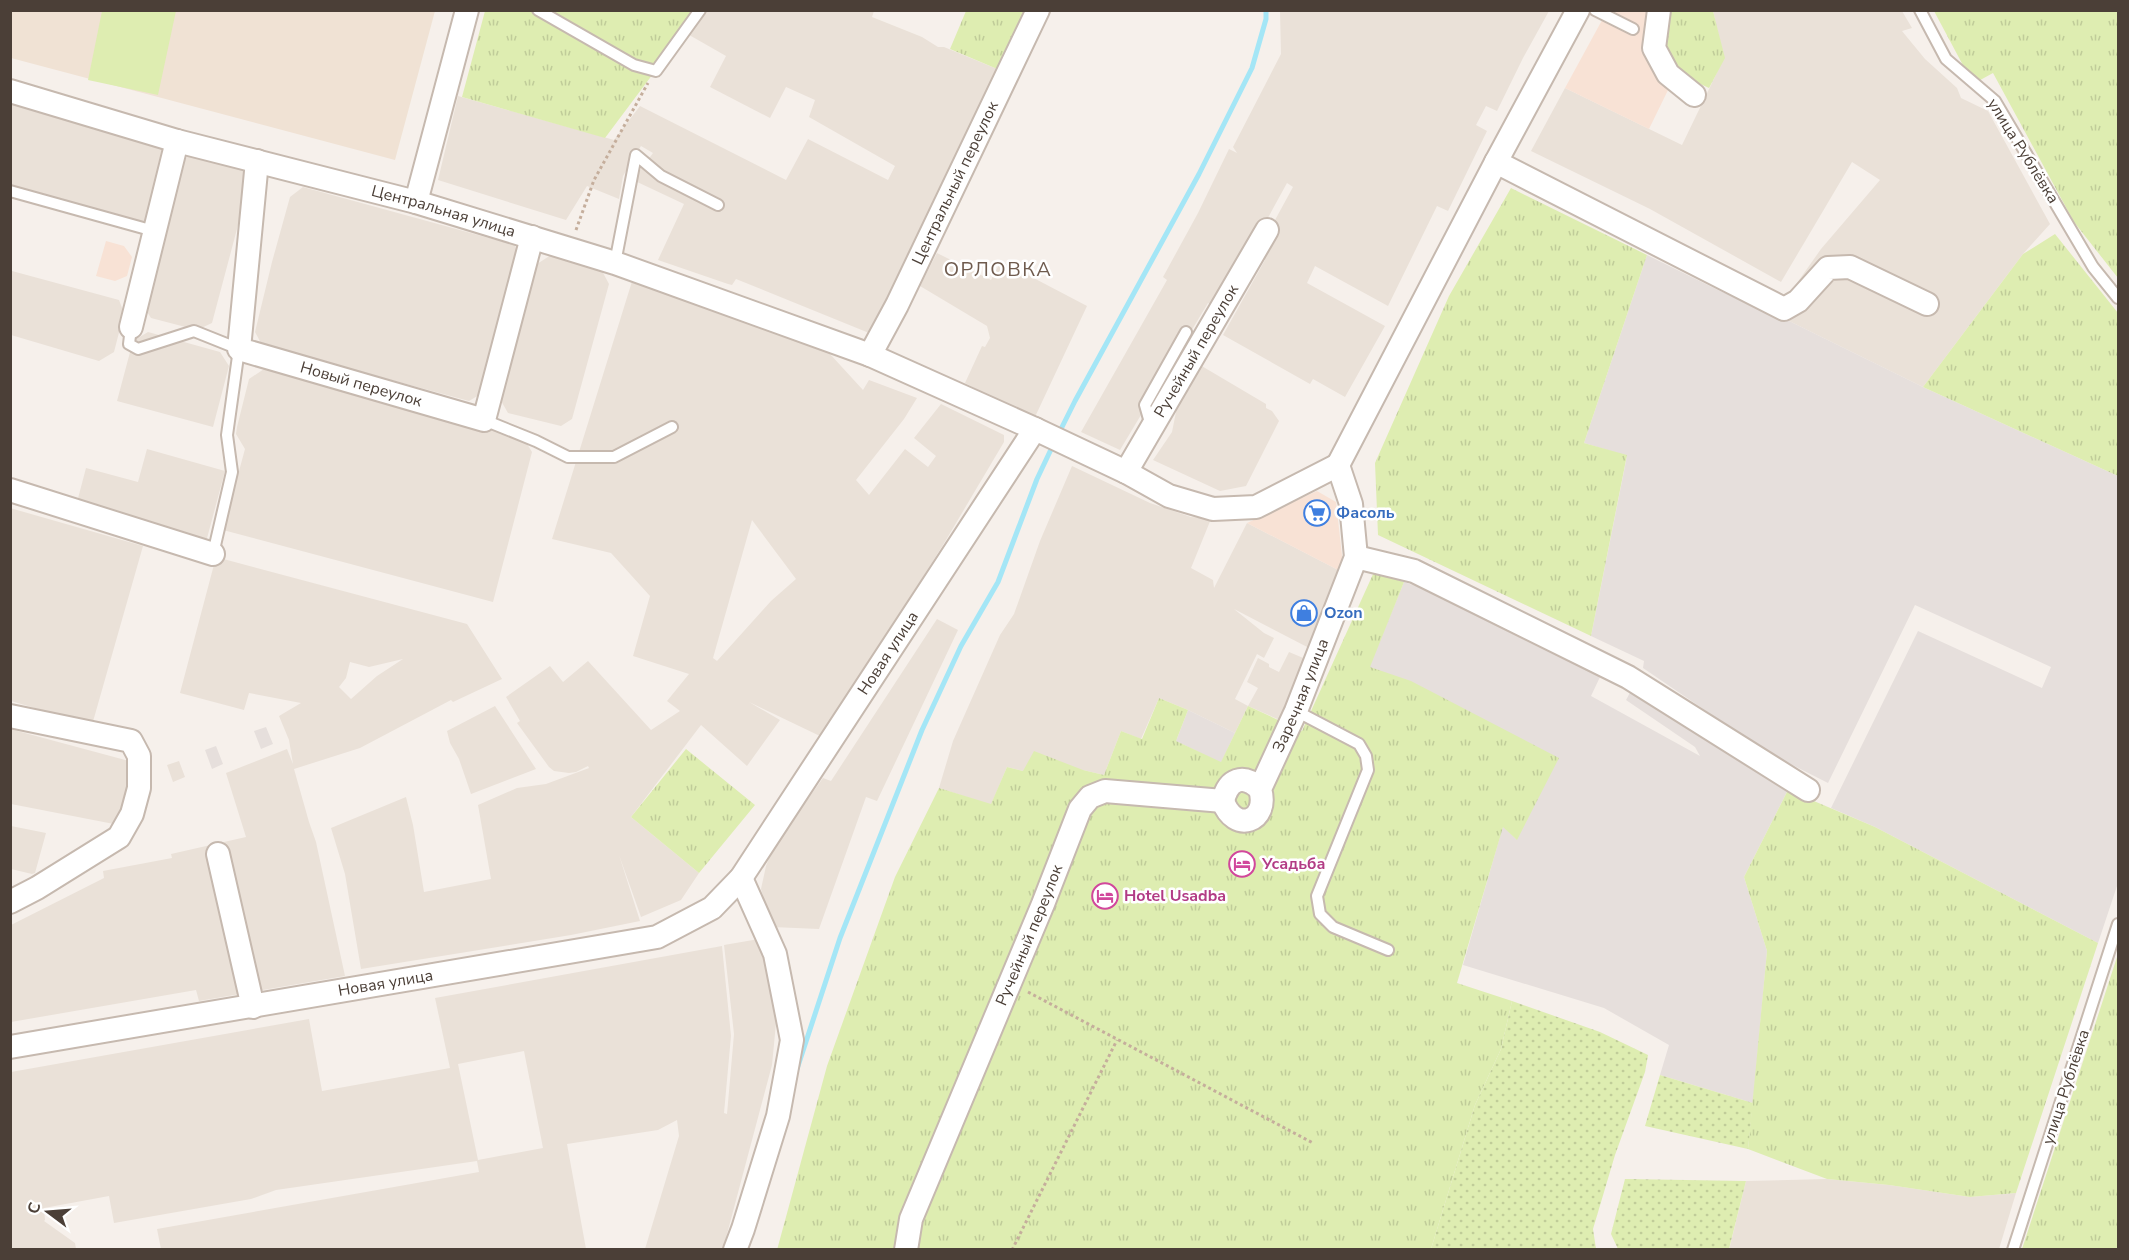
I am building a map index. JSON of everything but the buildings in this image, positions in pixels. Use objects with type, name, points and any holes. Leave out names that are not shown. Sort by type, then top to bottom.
[{"type":"street","points":[[416,202],[467,10]]},
{"type":"street","name":"Центральный переулок","points":[[870,355],[897,304],[1038,10]]},
{"type":"street","points":[[1035,429],[1126,472],[1169,496],[1213,509],[1256,507],[1338,465],[1578,10]]},
{"type":"street","points":[[1659,10],[1654,48],[1668,74],[1694,95]]},
{"type":"street","name":"Центральная улица","points":[[10,91],[177,141],[416,202],[615,263],[870,355],[1035,429]]},
{"type":"street","points":[[131,327],[177,141]]},
{"type":"street","points":[[239,349],[257,161]]},
{"type":"street","points":[[1496,162],[1784,309],[1798,301],[1828,268],[1850,267],[1927,304]]},
{"type":"street","name":"Ручейный переулок","points":[[1126,472],[1267,230]]},
{"type":"street","points":[[484,420],[531,237]]},
{"type":"street","name":"Новый переулок","points":[[239,349],[484,420]]},
{"type":"street","name":"Новая улица","points":[[10,1047],[657,937],[712,908],[741,878],[1035,429]]},
{"type":"street","name":"Заречная улица","points":[[1222,801],[1227,813],[1237,820],[1249,820],[1260,813],[1264,801],[1260,789],[1296,711],[1356,557],[1351,504],[1338,465]]},
{"type":"street","points":[[10,490],[213,554]]},
{"type":"street","points":[[1356,557],[1414,571],[1628,677],[1808,790]]},
{"type":"street","points":[[10,716],[131,741],[139,756],[139,788],[132,814],[118,837],[37,888],[10,902]]},
{"type":"street","points":[[1222,801],[1225,791],[1232,783],[1242,780],[1253,782],[1260,789]]},
{"type":"street","name":"Ручейный переулок","points":[[906,1250],[911,1219],[1080,809],[1090,797],[1105,791],[1222,801]]},
{"type":"street","points":[[218,854],[253,1007]]},
{"type":"street","points":[[735,1250],[778,1116],[792,1040],[775,954],[741,878]]},
{"type":"lane","points":[[538,10],[634,65],[656,71],[700,10]]},
{"type":"lane","points":[[1595,10],[1633,29]]},
{"type":"lane","name":"улица Рублёвка","points":[[1920,10],[1946,59],[1995,101],[2093,267],[2118,298]]},
{"type":"lane","points":[[615,263],[636,155],[661,176],[718,205]]},
{"type":"lane","points":[[11,194],[154,231]]},
{"type":"lane","points":[[131,327],[129,344],[138,348],[194,331],[239,349],[227,435],[232,472],[213,554]]},
{"type":"lane","points":[[1151,426],[1145,405],[1186,332]]},
{"type":"lane","points":[[484,420],[568,457],[614,457],[672,427]]},
{"type":"lane","points":[[1296,711],[1359,744],[1366,756],[1368,770],[1317,896],[1320,914],[1333,927],[1388,950]]},
{"type":"lane","name":"улица Рублёвка","points":[[2013,1250],[2118,924]]},
{"type":"path","points":[[569,249],[594,180],[656,71]]},
{"type":"path","points":[[1009,983],[1313,1143]]},
{"type":"path","points":[[1011,1250],[1117,1040]]},
{"type":"shaded area","points":[[10,11],[435,11],[395,160],[11,58]]},
{"type":"shaded area","points":[[700,11],[874,11],[872,17],[922,37],[938,47],[944,47],[1002,71],[874,335],[736,279],[732,285],[658,260],[684,204],[633,180],[653,153],[641,146],[623,176],[619,199],[587,186],[566,220],[438,180],[458,96],[614,140],[640,106],[786,180],[808,139],[888,180],[895,166],[809,117],[815,100],[786,87],[770,118],[710,87],[726,56],[684,32]]},
{"type":"shaded area","points":[[1280,11],[1549,11],[1497,111],[1486,106],[1476,125],[1487,131],[1448,211],[1437,206],[1388,306],[1315,266],[1307,283],[1385,326],[1345,397],[1313,379],[1310,384],[1223,335],[1265,260],[1256,255],[1293,187],[1287,183],[1218,309],[1208,303],[1120,450],[1081,432],[1167,280],[1163,277],[1229,149],[1237,153],[1233,147],[1281,54]]},
{"type":"shaded area","points":[[1607,11],[1651,11],[1670,86],[1649,129],[1565,88]]},
{"type":"shaded area","points":[[1713,11],[1902,11],[1912,28],[1902,31],[1925,59],[1957,88],[1961,98],[1988,111],[2050,224],[2023,254],[1923,387],[1775,314],[1821,249],[1880,180],[1852,162],[1781,282],[1650,209],[1531,151],[1565,88],[1682,145],[1724,58]]},
{"type":"shaded area","points":[[10,100],[171,144],[147,230],[11,192]]},
{"type":"shaded area","points":[[192,154],[241,166],[250,180],[212,323],[197,330],[151,318],[142,304],[180,162]]},
{"type":"shaded area","points":[[303,187],[515,245],[519,262],[484,392],[469,401],[262,345],[255,332],[272,262],[290,197]]},
{"type":"shaded area","points":[[106,241],[124,246],[132,257],[127,276],[115,281],[96,276]]},
{"type":"shaded area","points":[[937,253],[991,280],[1001,261],[1087,306],[1034,419],[965,383],[982,346],[985,347],[990,338],[987,326],[920,286]]},
{"type":"shaded area","points":[[551,255],[601,269],[609,284],[572,419],[561,426],[508,413],[500,399],[537,264]]},
{"type":"shaded area","points":[[1647,255],[1720,291],[1775,314],[1923,387],[2118,476],[2118,883],[2098,943],[1875,827],[1831,808],[1918,631],[2042,688],[2051,667],[1915,605],[1828,783],[1765,751],[1643,668],[1644,661],[1591,636],[1627,456],[1584,443]]},
{"type":"shaded area","points":[[10,272],[119,300],[124,313],[114,352],[99,361],[11,335]]},
{"type":"shaded area","points":[[634,275],[819,342],[863,390],[869,380],[917,398],[904,419],[856,480],[869,495],[905,449],[928,467],[936,456],[914,438],[941,404],[1004,435],[1004,442],[943,545],[822,737],[749,702],[780,720],[747,766],[701,725],[631,817],[699,873],[681,900],[641,917],[619,855],[640,921],[571,935],[361,969],[345,874],[331,828],[406,797],[424,892],[491,879],[478,805],[517,788],[546,784],[589,768],[588,766],[569,773],[554,771],[549,767],[517,723],[520,721],[506,697],[550,666],[563,682],[588,661],[651,730],[680,711],[667,701],[689,674],[633,656],[650,596],[611,553],[552,539]],"holes":[[[752,520],[796,579],[771,601],[717,661],[713,658]]]},
{"type":"shaded area","points":[[148,332],[220,352],[229,366],[213,427],[117,401],[133,341]]},
{"type":"shaded area","points":[[1200,365],[1266,404],[1266,408],[1272,411],[1279,421],[1246,486],[1220,491],[1153,460],[1172,432],[1178,402]]},
{"type":"shaded area","points":[[264,369],[524,439],[532,452],[493,602],[223,530],[245,449],[236,434],[249,379]]},
{"type":"shaded area","points":[[147,449],[225,471],[206,542],[76,506],[86,468],[138,482]]},
{"type":"shaded area","points":[[1072,466],[1150,503],[1191,517],[1211,519],[1191,568],[1213,580],[1214,588],[1247,523],[1344,573],[1311,649],[1234,609],[1264,633],[1274,638],[1264,658],[1257,654],[1235,699],[1248,706],[1235,733],[1159,698],[1141,739],[1121,731],[1104,775],[1083,770],[1023,771],[1007,767],[991,805],[939,788],[953,741],[1000,635],[1014,614],[1040,541]]},
{"type":"shaded area","points":[[1317,491],[1336,502],[1344,573],[1247,523]]},
{"type":"shaded area","points":[[10,508],[143,546],[92,725],[11,701]]},
{"type":"shaded area","points":[[216,557],[467,624],[502,679],[453,702],[451,700],[360,748],[294,769],[316,842],[345,976],[199,1001],[196,990],[11,1022],[11,925],[104,878],[103,871],[172,858],[171,854],[246,837],[226,773],[287,749],[293,764],[289,740],[279,716],[301,703],[249,693],[244,710],[180,693]],"holes":[[[403,659],[377,676],[351,699],[339,687],[346,678],[350,662],[369,667]]]},
{"type":"shaded area","points":[[1404,582],[1453,599],[1600,677],[1591,696],[1700,756],[1695,747],[1626,700],[1632,689],[1788,790],[1744,877],[1767,951],[1753,1103],[1660,1075],[1669,1045],[1604,1008],[1463,965],[1503,826],[1517,840],[1369,667]]},
{"type":"shaded area","points":[[937,619],[958,630],[877,801],[866,797],[819,929],[772,927],[761,889],[766,866],[774,846],[823,778],[831,781]]},
{"type":"shaded area","points":[[1289,652],[1308,660],[1282,721],[1248,706],[1258,688],[1247,682],[1258,658],[1279,672]]},
{"type":"shaded area","points":[[495,706],[536,769],[471,794],[447,731]]},
{"type":"shaded area","points":[[1188,710],[1235,733],[1221,763],[1176,741]]},
{"type":"shaded area","points":[[266,727],[273,744],[261,749],[254,731]]},
{"type":"shaded area","points":[[10,729],[129,761],[128,788],[119,825],[11,804]]},
{"type":"shaded area","points":[[216,746],[223,764],[212,769],[205,750]]},
{"type":"shaded area","points":[[179,761],[185,777],[173,782],[167,765]]},
{"type":"shaded area","points":[[11,826],[46,833],[35,873],[11,869]]},
{"type":"shaded area","points":[[759,939],[777,1013],[772,1065],[723,1249],[645,1249],[679,1136],[677,1120],[658,1130],[567,1144],[586,1249],[161,1249],[157,1229],[479,1172],[477,1161],[276,1190],[251,1199],[114,1223],[109,1196],[44,1208],[44,1221],[75,1243],[76,1249],[11,1250],[11,1072],[309,1019],[322,1091],[450,1068],[435,998],[722,946],[731,1036],[724,1113],[727,1114],[734,1034],[724,945]],"holes":[[[524,1051],[543,1148],[478,1160],[458,1064]]]},
{"type":"shaded area","points":[[1827,1179],[1970,1197],[2016,1193],[1999,1249],[1729,1250],[1746,1181]]},
{"type":"green space","points":[[102,11],[176,11],[158,95],[88,80]]},
{"type":"green space","points":[[485,11],[700,11],[605,138],[462,97]]},
{"type":"green space","points":[[966,11],[1027,11],[1002,71],[950,49]]},
{"type":"green space","points":[[1664,11],[1713,11],[1725,58],[1709,88],[1684,75],[1669,60],[1663,39]]},
{"type":"green space","points":[[1934,11],[2118,11],[2118,278],[2074,222],[1993,73],[1973,84]]},
{"type":"green space","points":[[1511,188],[1647,255],[1584,443],[1627,455],[1591,636],[1378,535],[1375,463],[1449,296]]},
{"type":"green space","points":[[2055,234],[2118,313],[2118,476],[1923,387],[2023,254]]},
{"type":"green space","name":"Усадьба","points":[[1374,572],[1404,582],[1370,667],[1411,681],[1559,758],[1517,840],[1503,827],[1457,983],[1512,1001],[1501,1049],[1475,1105],[1431,1249],[777,1250],[827,1066],[895,877],[939,788],[991,804],[1007,767],[1023,771],[1034,751],[1083,770],[1104,775],[1121,731],[1142,739],[1159,698],[1188,710],[1176,741],[1221,762],[1248,706],[1302,731]]},
{"type":"green space","points":[[686,749],[755,805],[699,873],[631,817]]},
{"type":"green space","points":[[1788,790],[1875,827],[2098,943],[2016,1193],[1970,1197],[1827,1179],[1748,1149],[1767,951],[1744,877]]},
{"type":"green space","points":[[2118,954],[2118,1249],[2022,1249]]},
{"type":"green space","points":[[1512,1001],[1600,1032],[1648,1055],[1645,1072],[1615,1155],[1593,1229],[1596,1249],[1431,1249],[1475,1105],[1501,1049]]},
{"type":"green space","points":[[1660,1075],[1753,1103],[1748,1149],[1645,1126]]},
{"type":"green space","points":[[1625,1179],[1746,1181],[1729,1249],[1618,1249],[1611,1234]]},
{"type":"waterway","points":[[1058,435],[1199,174],[1252,68],[1266,19],[1266,10]]},
{"type":"waterway","points":[[797,1069],[840,938],[922,730],[961,646],[998,582],[1037,479],[1054,443]]},
{"type":"place","name":"Фасоль","points":[[1317,513]]},
{"type":"place","name":"Ozon","points":[[1304,613]]},
{"type":"place","name":"Усадьба","points":[[1242,864]]},
{"type":"place","name":"Hotel Usadba","points":[[1105,896]]},
{"type":"district","name":"ОРЛОВКА","points":[[998,269]]}]
